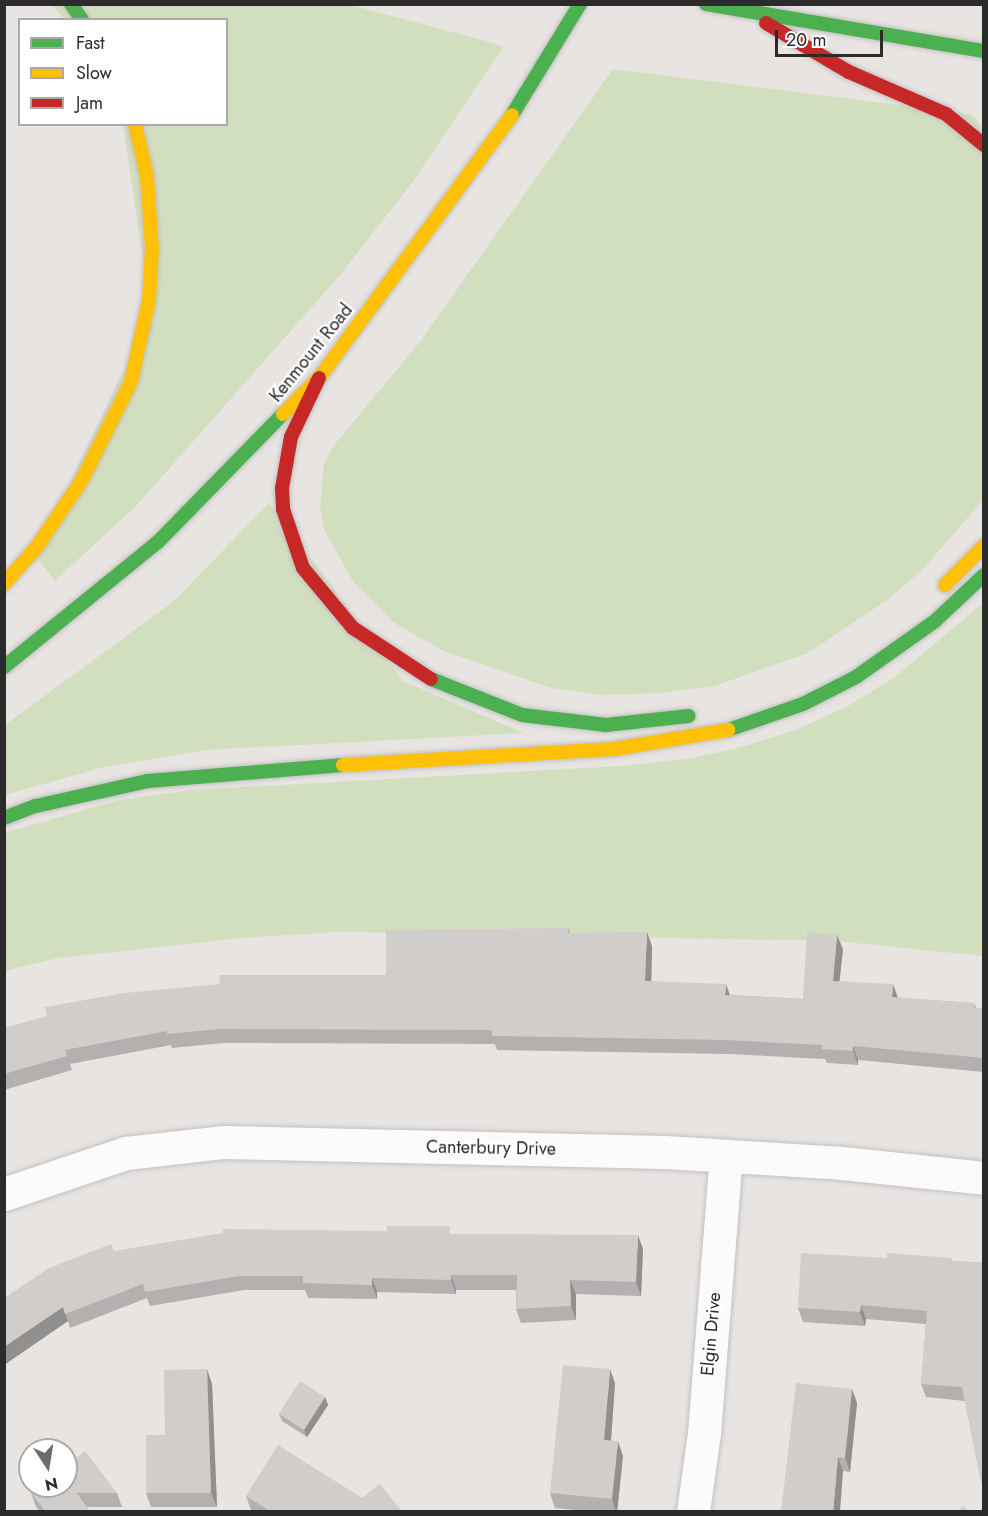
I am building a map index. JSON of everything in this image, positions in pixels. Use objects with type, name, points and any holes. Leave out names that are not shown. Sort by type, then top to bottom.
[{"type":"main road","points":[[71,4],[81,18]]},
{"type":"main road","name":"Kenmount Road","points":[[4,667],[159,542],[319,378],[443,213],[525,96],[580,4]]},
{"type":"main road","points":[[706,4],[984,51]]},
{"type":"main road","points":[[749,12],[849,72],[946,114],[984,145]]},
{"type":"main road","points":[[4,584],[36,548],[77,489],[101,448],[130,382],[147,309],[152,249],[147,176],[135,126]]},
{"type":"main road","points":[[319,378],[291,437],[284,472],[283,509],[303,568],[331,606],[353,628],[424,676],[522,715],[606,725],[700,713]]},
{"type":"main road","points":[[932,597],[984,546]]},
{"type":"main road","points":[[4,818],[36,806],[148,781],[296,768],[614,749],[723,732],[794,708],[856,677],[935,621],[984,575]]},
{"type":"street","name":"Canterbury Drive","points":[[4,1194],[126,1153],[224,1142],[726,1156],[984,1178]]},
{"type":"street","name":"Elgin Drive","points":[[693,1512],[704,1433],[726,1156]]},
{"type":"green space","points":[[52,5],[351,5],[504,46],[412,183],[340,275],[137,505],[55,581],[35,556],[151,312],[123,126],[228,126],[228,18],[63,18]]},
{"type":"green space","points":[[613,69],[971,114],[983,128],[983,500],[925,567],[890,598],[808,653],[715,686],[660,693],[604,695],[551,688],[441,650],[393,622],[354,583],[324,530],[320,507],[324,463],[334,445],[419,343]]},
{"type":"green space","points":[[269,503],[403,681],[524,733],[207,750],[104,767],[5,795],[5,725],[174,601]]},
{"type":"green space","points":[[983,603],[983,956],[835,941],[338,932],[242,938],[58,958],[5,971],[4,833],[119,800],[191,790],[620,766],[688,759],[741,747],[796,730],[848,706],[895,677]]},
{"type":"building","points":[[568,928],[568,933],[647,932],[645,981],[726,984],[725,995],[803,999],[807,932],[837,935],[833,981],[893,984],[892,997],[974,1003],[974,1008],[984,1009],[984,1058],[853,1046],[853,1051],[822,1049],[822,1045],[724,1040],[492,1036],[492,1030],[219,1029],[167,1034],[167,1031],[65,1050],[67,1056],[4,1074],[4,1028],[47,1016],[45,1007],[124,993],[220,984],[219,975],[386,975],[386,930]]},
{"type":"building","points":[[387,1226],[450,1226],[450,1234],[638,1235],[636,1282],[570,1280],[571,1306],[516,1309],[517,1275],[451,1275],[451,1280],[372,1278],[372,1285],[303,1283],[303,1276],[239,1276],[145,1292],[143,1284],[65,1314],[63,1307],[4,1347],[4,1298],[49,1268],[111,1244],[114,1251],[223,1233],[223,1229],[387,1231]]},
{"type":"building","points":[[801,1253],[887,1258],[887,1253],[984,1263],[984,1480],[981,1481],[962,1387],[921,1384],[927,1311],[861,1305],[860,1312],[798,1308]]},
{"type":"building","points":[[563,1365],[610,1369],[604,1440],[618,1441],[612,1499],[550,1493]]},
{"type":"building","points":[[207,1369],[211,1493],[146,1493],[146,1435],[165,1435],[164,1370]]},
{"type":"building","points":[[300,1381],[325,1397],[304,1430],[279,1414]]},
{"type":"building","points":[[796,1383],[852,1389],[845,1458],[838,1457],[833,1512],[781,1512]]},
{"type":"building","points":[[278,1445],[362,1498],[380,1484],[402,1512],[271,1512],[246,1496]]},
{"type":"building","points":[[85,1451],[117,1493],[78,1493],[78,1457]]},
{"type":"building","points":[[78,1494],[90,1512],[46,1512],[35,1498],[78,1498]]},
{"type":"building","points":[[964,1506],[969,1512],[956,1512]]},
{"type":"traffic: fast","points":[[71,4],[81,18]]},
{"type":"traffic: fast","points":[[512,115],[580,4]]},
{"type":"traffic: fast","points":[[706,4],[984,51]]},
{"type":"traffic: fast","points":[[4,667],[158,542],[283,414]]},
{"type":"traffic: fast","points":[[728,730],[803,704],[856,677],[935,621],[984,575]]},
{"type":"traffic: fast","points":[[431,679],[522,715],[606,725],[689,716]]},
{"type":"traffic: fast","points":[[4,818],[36,806],[148,781],[343,765]]},
{"type":"traffic: slow","points":[[283,414],[319,378],[512,115]]},
{"type":"traffic: slow","points":[[4,584],[36,548],[82,480],[131,382],[149,300],[152,249],[147,176],[135,126]]},
{"type":"traffic: slow","points":[[945,585],[984,546]]},
{"type":"traffic: slow","points":[[343,765],[614,749],[728,730]]},
{"type":"traffic: jam","points":[[766,23],[849,72],[946,114],[984,145]]},
{"type":"traffic: jam","points":[[319,378],[291,437],[282,488],[283,509],[303,568],[353,628],[431,679]]}]
